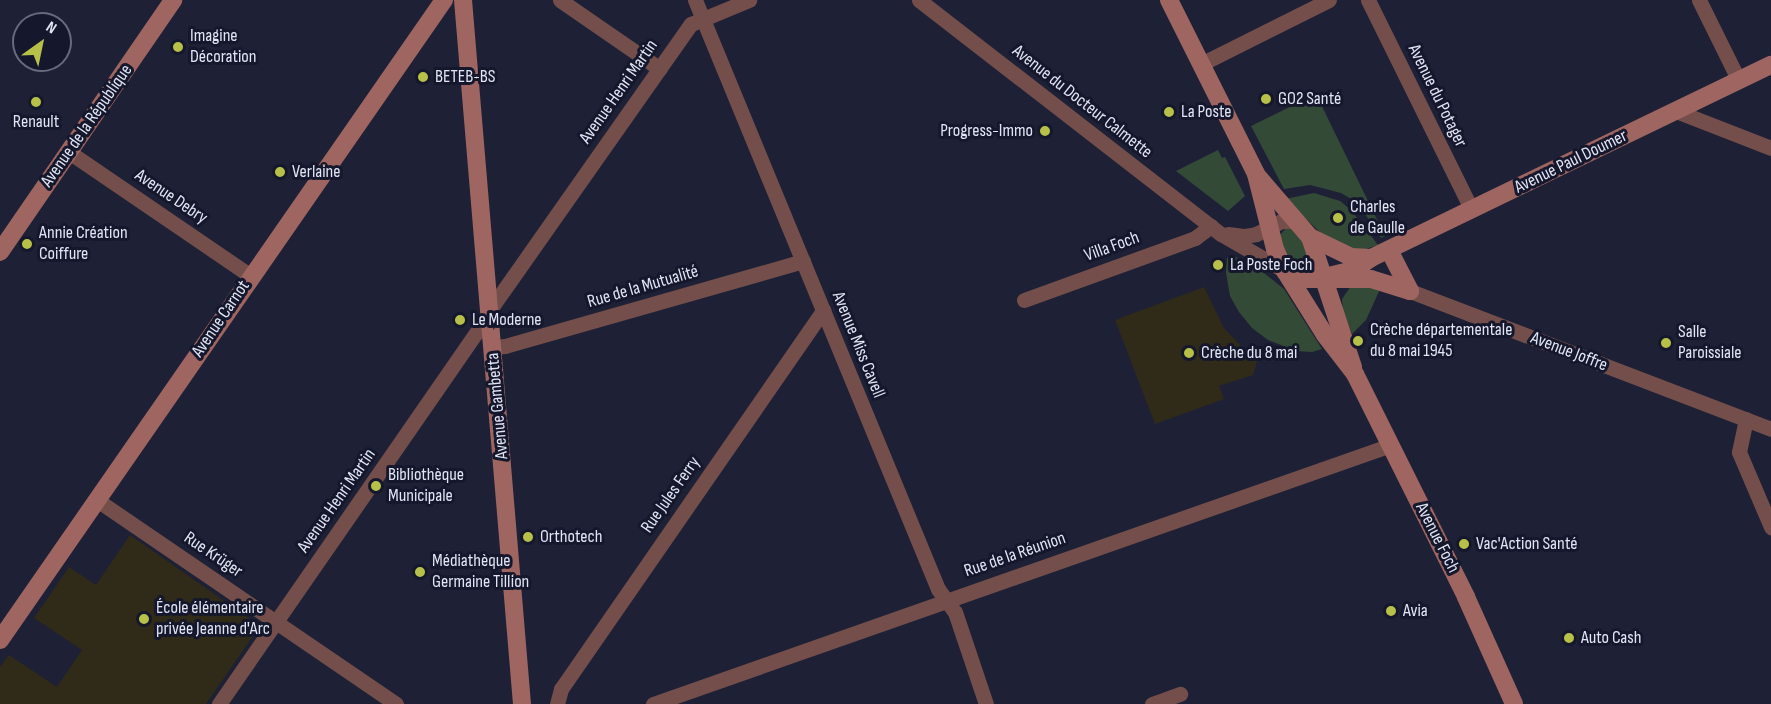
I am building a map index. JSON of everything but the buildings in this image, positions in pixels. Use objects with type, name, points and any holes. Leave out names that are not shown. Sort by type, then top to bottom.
[{"type":"street","name":"Avenue de la République","points":[[0,252],[173,0]]},
{"type":"street","name":"Avenue Carnot","points":[[0,640],[444,0]]},
{"type":"street","name":"Avenue Gambetta","points":[[462,0],[522,704]]},
{"type":"street","points":[[560,0],[660,69]]},
{"type":"street","name":"Avenue Miss Cavell","points":[[695,0],[938,589],[955,612],[986,704]]},
{"type":"street","points":[[702,19],[749,0]]},
{"type":"street","name":"Avenue du Docteur Calmette","points":[[919,0],[1216,230],[1285,271]]},
{"type":"street","name":"Avenue Foch","points":[[1169,0],[1256,174],[1275,249],[1285,271],[1325,335],[1355,374]]},
{"type":"street","points":[[1201,64],[1329,0]]},
{"type":"street","name":"Avenue du Potager","points":[[1368,0],[1472,210]]},
{"type":"street","points":[[1699,0],[1739,81]]},
{"type":"street","name":"Avenue Henri Martin","points":[[219,704],[477,332],[490,319],[691,24],[702,19]]},
{"type":"street","name":"Avenue Paul Doumer","points":[[1325,277],[1354,270],[1371,258],[1771,65]]},
{"type":"street","points":[[1676,111],[1771,148]]},
{"type":"street","name":"Avenue Debry","points":[[69,152],[251,276]]},
{"type":"street","name":"Avenue Foch","points":[[1256,174],[1310,237],[1355,374],[1466,597],[1514,704]]},
{"type":"street","points":[[1216,230],[1245,236],[1281,221],[1296,221]]},
{"type":"street","name":"Villa Foch","points":[[1024,300],[1216,230]]},
{"type":"street","points":[[1310,237],[1351,257],[1371,258]]},
{"type":"street","points":[[1389,250],[1410,291]]},
{"type":"street","name":"Rue de la Mutualité","points":[[493,347],[505,346],[803,261]]},
{"type":"street","points":[[1285,271],[1306,279],[1325,277],[1371,279],[1410,291]]},
{"type":"street","name":"Avenue Joffre","points":[[1410,291],[1771,429]]},
{"type":"street","name":"Rue Jules Ferry","points":[[557,704],[561,689],[823,310]]},
{"type":"street","points":[[1746,419],[1739,452],[1771,527]]},
{"type":"street","name":"Rue de la Réunion","points":[[653,704],[945,599],[1391,445]]},
{"type":"street","name":"Rue Krüger","points":[[97,500],[396,704]]},
{"type":"street","points":[[1152,704],[1180,694]]},
{"type":"shaded area","name":"Crèche du 8 mai","points":[[1204,287],[1224,328],[1242,347],[1258,358],[1253,375],[1219,386],[1224,399],[1155,424],[1115,320]]},
{"type":"shaded area","name":"École élémentaire privée Jeanne d'Arc","points":[[130,535],[253,621],[255,633],[206,704],[0,704],[0,667],[9,655],[57,687],[82,650],[34,618],[69,567],[96,585]]},
{"type":"green space","points":[[1316,94],[1385,236],[1381,238],[1353,200],[1341,193],[1310,185],[1284,189],[1251,126]]},
{"type":"green space","points":[[1218,150],[1222,158],[1225,157],[1245,196],[1228,211],[1176,171]]},
{"type":"green space","points":[[1314,193],[1340,201],[1351,210],[1378,245],[1360,251],[1325,237],[1285,199]]},
{"type":"green space","points":[[1287,227],[1297,229],[1309,254],[1309,263],[1304,269],[1291,264],[1284,251],[1280,235]]},
{"type":"green space","points":[[1232,255],[1264,273],[1284,289],[1322,349],[1312,352],[1296,351],[1268,340],[1252,328],[1230,296],[1226,273],[1227,258]]},
{"type":"green space","points":[[1351,286],[1381,287],[1366,320],[1352,334],[1343,311],[1342,299]]},
{"type":"place","name":"Imagine Décoration","points":[[178,47]]},
{"type":"place","name":"BETEB-BS","points":[[423,77]]},
{"type":"place","name":"GO2 Santé","points":[[1266,99]]},
{"type":"place","name":"Renault","points":[[36,102]]},
{"type":"place","name":"La Poste","points":[[1169,112]]},
{"type":"place","name":"Progress-Immo","points":[[1045,131]]},
{"type":"place","name":"Verlaine","points":[[280,172]]},
{"type":"place","name":"Charles de Gaulle","points":[[1338,218]]},
{"type":"place","name":"Annie Création Coiffure","points":[[27,244]]},
{"type":"place","name":"La Poste Foch","points":[[1218,265]]},
{"type":"place","name":"Le Moderne","points":[[460,320]]},
{"type":"place","name":"Crèche départementale du 8 mai 1945","points":[[1358,341]]},
{"type":"place","name":"Salle Paroissiale","points":[[1666,343]]},
{"type":"place","name":"Crèche du 8 mai","points":[[1189,353]]},
{"type":"place","name":"Bibliothèque Municipale","points":[[376,486]]},
{"type":"place","name":"Orthotech","points":[[528,537]]},
{"type":"place","name":"Vac'Action Santé","points":[[1464,544]]},
{"type":"place","name":"Médiathèque Germaine Tillion","points":[[420,572]]},
{"type":"place","name":"Avia","points":[[1391,611]]},
{"type":"place","name":"École élémentaire privée Jeanne d'Arc","points":[[144,619]]},
{"type":"place","name":"Auto Cash","points":[[1569,638]]}]
